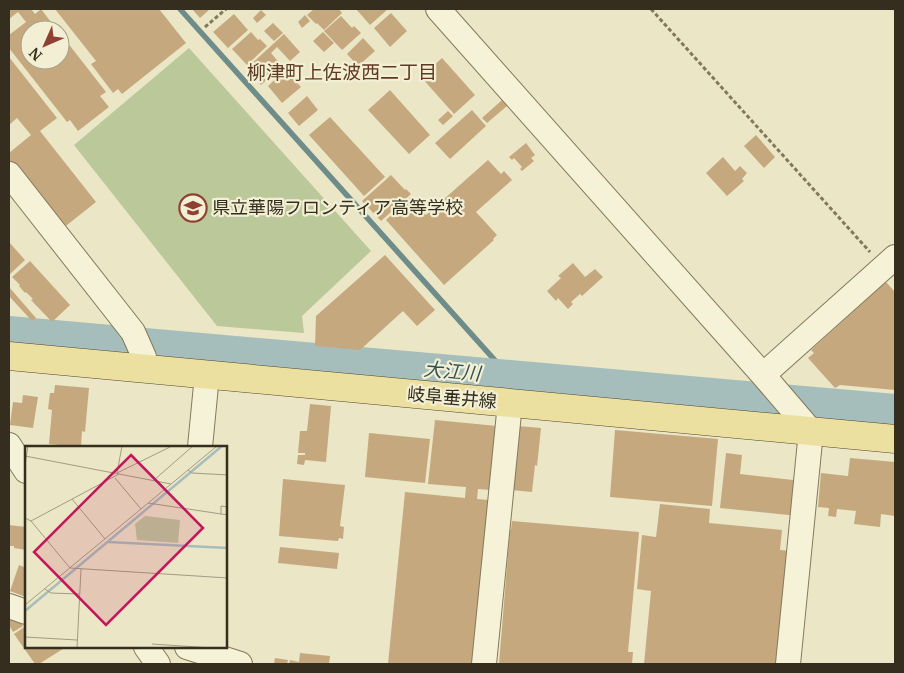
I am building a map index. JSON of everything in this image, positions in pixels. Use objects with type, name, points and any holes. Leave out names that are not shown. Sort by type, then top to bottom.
[{"type":"main road","name":"岐阜垂井線","points":[[9,356],[141,354],[207,375],[510,403],[803,423],[895,439]]},
{"type":"street","points":[[438,9],[770,382],[803,423],[788,664]]},
{"type":"street","points":[[9,174],[133,332],[141,354]]},
{"type":"street","points":[[770,382],[892,268]]},
{"type":"street","points":[[200,446],[207,375]]},
{"type":"street","points":[[484,664],[510,403]]},
{"type":"street","points":[[9,447],[25,470]]},
{"type":"street","points":[[9,606],[25,612]]},
{"type":"street","points":[[190,648],[240,664]]},
{"type":"path","points":[[205,27],[226,9]]},
{"type":"path","points":[[651,9],[892,268]]},
{"type":"green space","points":[[189,48],[371,251],[302,316],[304,333],[217,326],[74,145]]},
{"type":"building","points":[[9,9],[31,9],[35,14],[41,9],[49,20],[24,20],[18,12],[9,19]]},
{"type":"building","points":[[55,9],[159,9],[186,43],[122,94],[118,89],[113,93],[91,64],[96,61],[70,28],[70,20],[64,20]]},
{"type":"building","points":[[192,9],[210,9],[200,18]]},
{"type":"building","points":[[314,9],[339,9],[342,13],[324,30],[307,15]]},
{"type":"building","points":[[356,9],[388,9],[370,25]]},
{"type":"building","points":[[261,10],[266,15],[257,23],[253,18]]},
{"type":"building","points":[[391,13],[407,31],[390,47],[374,28]]},
{"type":"building","points":[[234,14],[248,30],[228,48],[213,32]]},
{"type":"building","points":[[305,15],[310,21],[302,28],[298,22]]},
{"type":"building","points":[[341,16],[352,28],[354,26],[361,33],[342,50],[324,31]]},
{"type":"building","points":[[273,23],[283,33],[274,41],[264,31]]},
{"type":"building","points":[[20,27],[20,62],[9,48],[9,35]]},
{"type":"building","points":[[251,32],[267,46],[247,65],[232,49]]},
{"type":"building","points":[[323,32],[334,43],[324,52],[313,41]]},
{"type":"building","points":[[284,34],[300,52],[290,61],[277,47],[271,53],[282,66],[261,85],[256,79],[259,77],[249,66]]},
{"type":"building","points":[[363,38],[375,51],[358,66],[347,54]]},
{"type":"building","points":[[70,46],[106,92],[100,96],[109,107],[78,131],[70,120],[67,122],[26,70],[70,70]]},
{"type":"building","points":[[9,57],[57,118],[40,131],[96,202],[62,229],[9,161],[9,153],[31,135],[17,118],[9,125]]},
{"type":"building","points":[[442,58],[475,95],[454,114],[421,77]]},
{"type":"building","points":[[288,73],[301,87],[282,103],[268,86],[281,74],[284,77]]},
{"type":"building","points":[[390,90],[430,135],[409,154],[368,110]]},
{"type":"building","points":[[307,96],[318,110],[299,126],[288,113]]},
{"type":"building","points":[[502,100],[507,106],[487,123],[482,118]]},
{"type":"building","points":[[472,110],[486,126],[450,159],[435,143]]},
{"type":"building","points":[[448,111],[453,116],[443,125],[438,120]]},
{"type":"building","points":[[330,117],[385,177],[364,196],[309,135]]},
{"type":"building","points":[[756,135],[775,157],[764,168],[744,146]]},
{"type":"building","points":[[526,143],[535,155],[531,158],[534,161],[522,171],[520,169],[522,167],[514,158],[512,160],[509,157]]},
{"type":"building","points":[[723,157],[735,171],[740,166],[747,173],[742,179],[744,181],[727,196],[706,173]]},
{"type":"building","points":[[488,160],[501,174],[504,171],[512,180],[476,212],[497,235],[494,240],[444,285],[386,220],[411,197],[426,215]]},
{"type":"building","points":[[391,175],[411,194],[381,221],[362,201]]},
{"type":"building","points":[[9,242],[25,260],[9,275]]},
{"type":"building","points":[[385,255],[435,310],[417,326],[403,311],[360,350],[315,346],[316,316]]},
{"type":"building","points":[[30,261],[70,305],[52,322],[12,277]]},
{"type":"building","points":[[573,263],[585,277],[595,269],[603,277],[582,296],[580,294],[571,302],[573,304],[568,309],[558,298],[556,301],[547,291],[561,278],[558,276]]},
{"type":"building","points":[[886,282],[895,292],[895,390],[840,385],[835,388],[808,358],[814,353],[811,350]]},
{"type":"building","points":[[9,287],[36,318],[32,321],[9,296]]},
{"type":"building","points":[[55,385],[89,388],[85,432],[82,431],[81,446],[49,444],[52,410],[48,409],[50,393],[54,393]]},
{"type":"building","points":[[23,395],[38,397],[33,428],[10,425],[13,402],[22,403]]},
{"type":"building","points":[[310,404],[331,406],[326,462],[305,460],[304,465],[297,464],[298,455],[305,455],[305,453],[298,453],[300,431],[307,431]]},
{"type":"building","points":[[435,420],[497,426],[491,490],[478,489],[477,499],[489,500],[474,664],[388,664],[405,492],[465,498],[466,487],[428,484]]},
{"type":"building","points":[[518,426],[541,428],[532,492],[511,490]]},
{"type":"building","points":[[615,430],[718,439],[712,506],[610,497]]},
{"type":"building","points":[[369,433],[430,439],[425,483],[365,477]]},
{"type":"building","points":[[726,453],[742,455],[740,474],[802,481],[798,516],[720,508]]},
{"type":"building","points":[[850,458],[895,462],[895,516],[881,514],[880,527],[854,524],[856,511],[837,509],[836,517],[828,516],[829,508],[818,507],[821,473],[848,476]]},
{"type":"building","points":[[283,479],[345,485],[340,526],[344,527],[343,539],[339,538],[338,541],[279,536]]},
{"type":"building","points":[[660,504],[710,509],[709,523],[782,530],[780,550],[792,551],[781,664],[644,664],[651,591],[637,589],[642,535],[656,537]]},
{"type":"building","points":[[512,521],[639,532],[628,652],[633,652],[632,664],[499,664]]},
{"type":"building","points":[[9,525],[25,527],[25,550],[9,546]]},
{"type":"building","points":[[280,547],[339,553],[337,569],[278,563]]},
{"type":"building","points":[[19,565],[25,568],[25,597],[10,591]]},
{"type":"building","points":[[17,616],[23,626],[13,632],[9,621]]},
{"type":"building","points":[[25,627],[25,648],[64,648],[39,664],[35,664],[14,634]]},
{"type":"building","points":[[300,653],[330,656],[329,664],[289,664],[290,660],[299,662]]},
{"type":"building","points":[[275,658],[288,660],[287,664],[274,664]]},
{"type":"waterway","points":[[180,9],[508,375]]},
{"type":"waterway","name":"大江川","points":[[9,332],[895,410]]},
{"type":"place","name":"県立華陽フロンティア高等学校","points":[[193,208]]},
{"type":"district","name":"柳津町上佐波西二丁目","points":[[342,72]]}]
